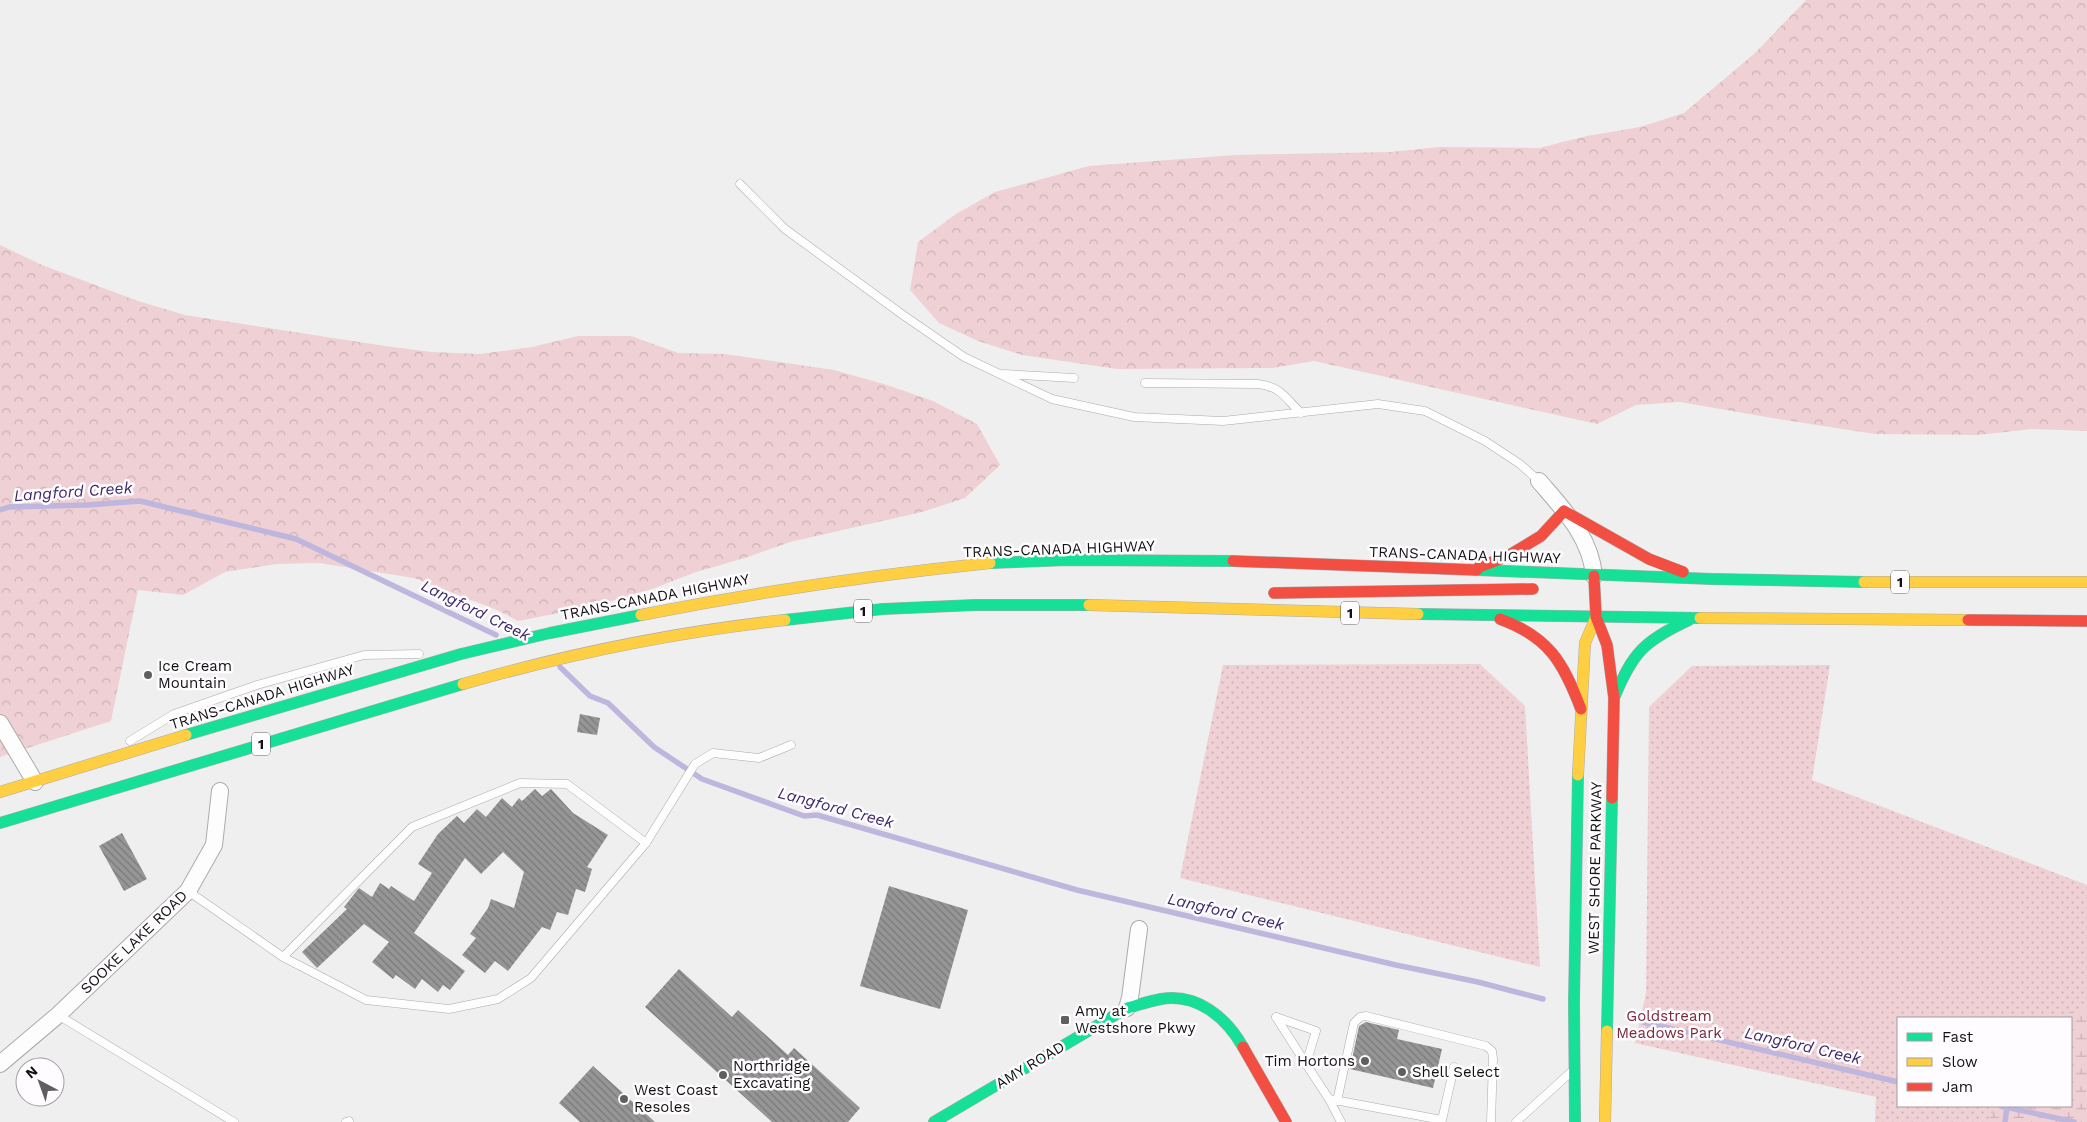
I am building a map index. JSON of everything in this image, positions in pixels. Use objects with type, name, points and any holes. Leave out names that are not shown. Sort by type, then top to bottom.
[{"type":"main road","points":[[1471,570],[1508,556],[1541,536],[1564,511],[1649,559],[1673,569],[1712,580]]},
{"type":"main road","name":"TRANS-CANADA HIGHWAY","points":[[0,792],[359,682],[461,654],[679,606],[884,574],[998,562],[1149,560],[1712,580],[2087,582]]},
{"type":"main road","points":[[1565,585],[1594,576]]},
{"type":"main road","name":"WEST SHORE PARKWAY","points":[[1594,576],[1596,617],[1607,644],[1614,698],[1605,1122]]},
{"type":"main road","points":[[1259,594],[1541,589]]},
{"type":"main road","points":[[1207,608],[1241,597]]},
{"type":"main road","name":"1","points":[[0,823],[523,666],[648,639],[764,622],[883,609],[975,605],[1207,608],[1494,616],[2087,622]]},
{"type":"main road","points":[[1494,616],[1526,629],[1550,651],[1561,664],[1581,709]]},
{"type":"main road","name":"WEST SHORE PARKWAY","points":[[1575,1122],[1574,1069],[1581,709],[1585,643],[1596,617]]},
{"type":"main road","points":[[1614,698],[1627,666],[1646,642],[1669,629],[1695,618]]},
{"type":"main road","points":[[421,684],[464,674],[523,666]]},
{"type":"main road","points":[[35,782],[58,787]]},
{"type":"main road","name":"AMY ROAD","points":[[934,1122],[1127,1008],[1161,999],[1180,998],[1194,1001],[1215,1013],[1227,1023],[1286,1122]]},
{"type":"street","points":[[1539,481],[1585,540],[1593,562],[1594,576]]},
{"type":"street","points":[[0,723],[35,782]]},
{"type":"street","name":"SOOKE LAKE ROAD","points":[[0,1064],[58,1015],[188,891],[214,845],[220,791]]},
{"type":"street","points":[[1127,1008],[1139,929]]},
{"type":"lane","points":[[740,184],[784,229],[903,316],[964,357],[1052,399],[1134,417],[1223,421],[1378,404],[1425,411],[1485,441],[1520,464],[1539,481]]},
{"type":"lane","points":[[998,373],[1074,378]]},
{"type":"lane","points":[[1145,383],[1258,384],[1272,386],[1282,392],[1301,413]]},
{"type":"lane","points":[[90,765],[174,714],[257,684],[364,655],[461,654]]},
{"type":"lane","points":[[188,891],[283,957],[366,1000],[449,1009],[498,999],[531,978],[646,843],[695,764],[713,753],[759,758],[791,745]]},
{"type":"lane","points":[[283,957],[412,827],[520,783],[567,784],[646,843]]},
{"type":"lane","points":[[58,1015],[234,1122]]},
{"type":"lane","points":[[1333,1100],[1354,1023],[1360,1017],[1366,1016],[1486,1046],[1492,1051],[1491,1122]]},
{"type":"lane","points":[[1306,1064],[1316,1031],[1276,1018],[1306,1064],[1333,1100],[1341,1122]]},
{"type":"lane","points":[[1333,1100],[1443,1121],[1454,1067]]},
{"type":"lane","points":[[1516,1122],[1574,1069]]},
{"type":"green space","points":[[1806,0],[2087,0],[2087,431],[2032,429],[1978,435],[1875,434],[1680,402],[1636,405],[1597,424],[1314,361],[1273,368],[1117,369],[1022,355],[978,341],[939,323],[910,290],[918,242],[956,214],[995,192],[1089,166],[1235,155],[1390,152],[1439,147],[1539,148],[1587,136],[1640,127],[1684,113],[1755,53]]},
{"type":"green space","points":[[0,245],[42,265],[138,301],[185,315],[385,346],[431,352],[480,354],[532,347],[578,336],[631,336],[678,353],[725,354],[834,370],[887,385],[933,401],[977,424],[1000,465],[965,498],[922,512],[790,542],[745,558],[696,572],[652,589],[595,606],[518,621],[497,610],[414,578],[319,563],[276,564],[225,572],[183,595],[138,590],[111,721],[0,757]]},
{"type":"green space","points":[[1480,664],[1525,706],[1540,967],[1180,878],[1223,665]]},
{"type":"green space","name":"Goldstream Meadows Park","points":[[1830,665],[1812,780],[2087,885],[2087,1032],[2072,1017],[1897,1017],[1897,1107],[2072,1107],[2087,1122],[1875,1122],[1876,1097],[1635,1043],[1646,993],[1649,707],[1692,666]]},
{"type":"green space","points":[[2087,1005],[2087,1122],[1988,1122],[1996,1107],[2072,1107],[2072,1017],[2058,1017]]},
{"type":"building","points":[[580,714],[600,718],[597,735],[577,732]]},
{"type":"building","points":[[535,789],[542,796],[551,789],[573,813],[608,835],[587,867],[592,869],[585,892],[576,889],[568,915],[557,912],[550,930],[542,927],[508,971],[495,961],[485,973],[462,955],[476,938],[470,934],[488,908],[491,899],[514,908],[524,872],[503,852],[481,874],[465,858],[414,933],[465,971],[450,990],[443,985],[438,992],[422,979],[415,989],[396,975],[393,979],[372,962],[389,942],[364,924],[317,968],[302,952],[347,909],[344,907],[359,888],[372,897],[380,883],[389,889],[391,886],[414,901],[432,873],[418,864],[438,834],[457,816],[464,823],[477,809],[486,817],[502,798],[512,807],[519,798],[522,801]]},
{"type":"building","points":[[122,833],[147,879],[124,891],[99,846]]},
{"type":"building","points":[[889,886],[968,910],[940,1009],[860,986]]},
{"type":"building","points":[[679,969],[732,1017],[738,1010],[788,1055],[794,1048],[860,1108],[848,1122],[772,1122],[645,1007]]},
{"type":"building","points":[[1366,1022],[1399,1030],[1397,1039],[1442,1049],[1433,1088],[1350,1069],[1359,1026]]},
{"type":"building","points":[[593,1066],[655,1122],[580,1122],[559,1103]]},
{"type":"waterway","name":"Langford Creek","points":[[0,510],[9,507],[87,505],[140,501],[296,539],[496,635]]},
{"type":"waterway","name":"Langford Creek","points":[[560,667],[590,696],[608,703],[654,747],[702,779],[804,816],[817,815],[1077,890],[1396,965],[1478,982],[1543,999]]},
{"type":"waterway","name":"Langford Creek","points":[[1643,1022],[1897,1082]]},
{"type":"waterway","name":"Langford Creek","points":[[2006,1107],[2074,1122]]},
{"type":"waterway","points":[[2005,1122],[2007,1107]]},
{"type":"traffic: fast","points":[[990,563],[1068,560],[1233,561]]},
{"type":"traffic: fast","points":[[1477,570],[1712,579],[1864,582]]},
{"type":"traffic: fast","points":[[785,620],[883,609],[975,605],[1089,605]]},
{"type":"traffic: fast","points":[[1418,614],[1700,618]]},
{"type":"traffic: fast","points":[[186,735],[461,654],[550,633],[641,615]]},
{"type":"traffic: fast","points":[[1614,698],[1627,669],[1642,650],[1661,635],[1689,620]]},
{"type":"traffic: fast","points":[[0,823],[463,684]]},
{"type":"traffic: fast","points":[[1575,1122],[1574,1001],[1578,775]]},
{"type":"traffic: fast","points":[[1607,1031],[1612,798]]},
{"type":"traffic: fast","points":[[934,1122],[1127,1008],[1161,999],[1187,1000],[1209,1010],[1228,1026],[1243,1047]]},
{"type":"traffic: slow","points":[[641,615],[815,585],[990,563]]},
{"type":"traffic: slow","points":[[1864,582],[2087,582]]},
{"type":"traffic: slow","points":[[1089,605],[1418,614]]},
{"type":"traffic: slow","points":[[1578,775],[1585,643],[1596,617]]},
{"type":"traffic: slow","points":[[1700,618],[1968,620]]},
{"type":"traffic: slow","points":[[463,684],[542,663],[622,645],[703,631],[785,620]]},
{"type":"traffic: slow","points":[[0,792],[186,735]]},
{"type":"traffic: slow","points":[[1605,1122],[1607,1031]]},
{"type":"traffic: jam","points":[[1479,567],[1508,556],[1541,536],[1564,511],[1649,559],[1683,572]]},
{"type":"traffic: jam","points":[[1233,561],[1477,570]]},
{"type":"traffic: jam","points":[[1594,576],[1596,617],[1607,645],[1614,698],[1612,798]]},
{"type":"traffic: jam","points":[[1274,593],[1533,589]]},
{"type":"traffic: jam","points":[[1500,619],[1531,634],[1552,653],[1568,678],[1581,709]]},
{"type":"traffic: jam","points":[[1968,620],[2087,621]]},
{"type":"traffic: jam","points":[[1243,1047],[1286,1122]]},
{"type":"place","name":"Ice Cream Mountain","points":[[148,675]]},
{"type":"place","name":"Amy at Westshore Pkwy","points":[[1065,1020]]},
{"type":"place","name":"Tim Hortons","points":[[1365,1061]]},
{"type":"place","name":"Shell Select","points":[[1402,1072]]},
{"type":"place","name":"Northridge Excavating","points":[[723,1075]]},
{"type":"place","name":"West Coast Resoles","points":[[624,1099]]}]
